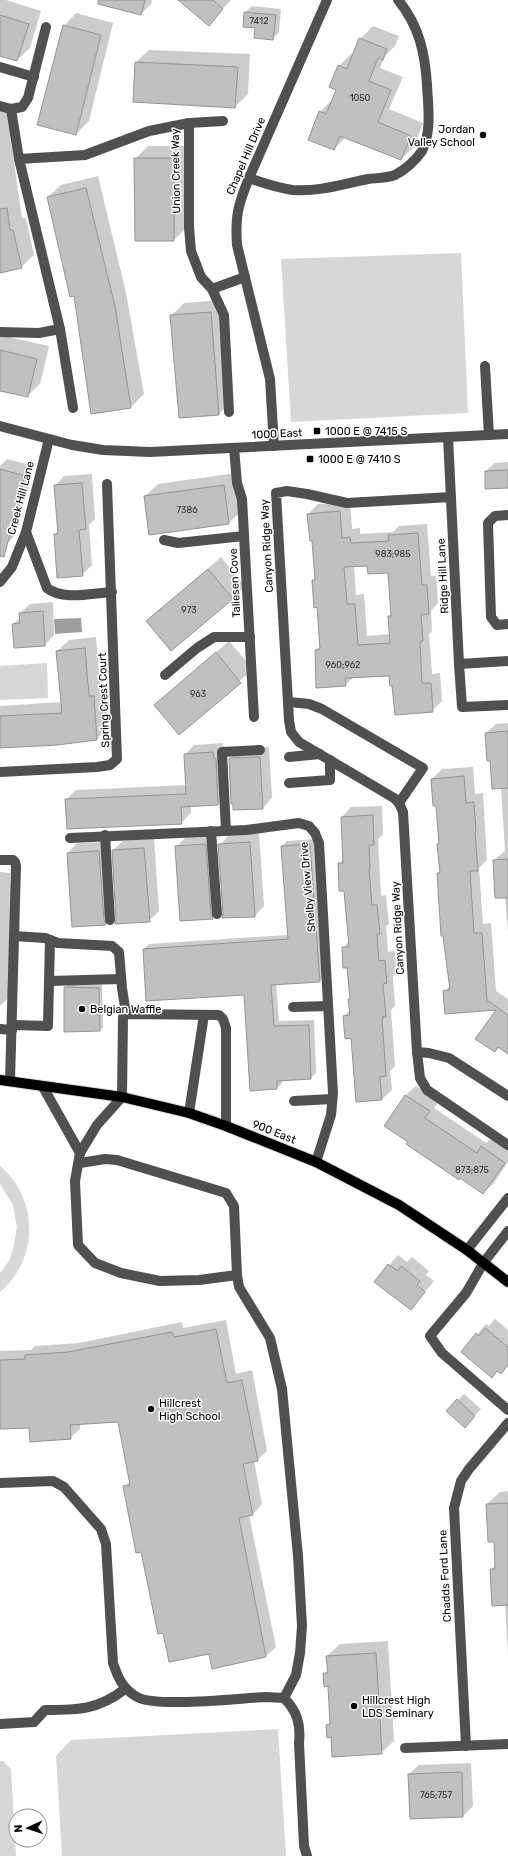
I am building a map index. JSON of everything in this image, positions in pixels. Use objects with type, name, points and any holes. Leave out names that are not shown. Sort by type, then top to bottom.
[{"type":"main road","name":"900 East","points":[[5,1080],[43,1087],[122,1097],[189,1113],[316,1162],[399,1205],[484,1262],[508,1282]]},
{"type":"street","name":"Chapel Hill Drive","points":[[274,446],[270,379],[237,245],[235,223],[240,202],[249,178],[327,0]]},
{"type":"street","points":[[249,178],[292,190],[328,189],[391,176],[403,171],[417,156],[424,145],[428,123],[424,59],[418,33],[412,20],[398,0]]},
{"type":"street","points":[[0,106],[11,109],[22,107],[28,98],[46,27]]},
{"type":"street","points":[[0,67],[34,77]]},
{"type":"street","points":[[11,109],[19,159],[60,329],[73,408]]},
{"type":"street","points":[[189,123],[222,121]]},
{"type":"street","name":"Union Creek Way","points":[[19,159],[85,155],[149,131],[189,123],[189,226],[191,251],[200,277],[212,288],[224,315],[229,412]]},
{"type":"street","points":[[212,288],[245,276]]},
{"type":"street","points":[[0,332],[8,334],[39,333],[60,329]]},
{"type":"street","points":[[485,366],[489,435]]},
{"type":"street","name":"1000 East","points":[[0,426],[49,439],[103,450],[150,452],[508,434]]},
{"type":"street","name":"Ridge Hill Lane","points":[[448,437],[462,707],[508,705]]},
{"type":"street","name":"Creek Hill Lane","points":[[0,582],[12,567],[26,532],[49,439]]},
{"type":"street","name":"Taliesen Cove","points":[[234,448],[237,483],[242,499],[254,717]]},
{"type":"street","name":"Spring Crest Court","points":[[0,772],[97,767],[110,765],[117,759],[107,484]]},
{"type":"street","name":"Canyon Ridge Way","points":[[451,497],[347,503],[288,491],[276,493],[288,702],[291,732],[299,742],[399,802],[403,812],[417,1052],[420,1078],[427,1090],[508,1145]]},
{"type":"street","points":[[508,515],[495,516],[488,523],[491,617],[496,625],[508,624]]},
{"type":"street","points":[[26,532],[47,588],[54,594],[65,595],[112,592]]},
{"type":"street","points":[[164,540],[178,543],[244,536]]},
{"type":"street","points":[[165,675],[197,648],[214,637],[250,637]]},
{"type":"street","points":[[459,664],[508,661]]},
{"type":"street","points":[[288,702],[309,704],[322,708],[423,768],[399,802]]},
{"type":"street","points":[[226,831],[222,752],[260,750]]},
{"type":"street","points":[[289,757],[320,754]]},
{"type":"street","points":[[289,783],[330,780],[330,760]]},
{"type":"street","name":"Shelby View Drive","points":[[70,838],[105,835],[246,830],[299,823],[308,826],[315,833],[319,843],[332,1099],[331,1115],[316,1162]]},
{"type":"street","points":[[212,832],[217,914]]},
{"type":"street","points":[[105,835],[110,920]]},
{"type":"street","points":[[0,860],[13,860],[16,862],[12,1027],[5,1080]]},
{"type":"street","points":[[14,936],[45,938],[58,943],[112,946],[119,952],[126,1014],[123,1017],[122,1097],[97,1124],[80,1158],[75,1181],[78,1245],[95,1263],[121,1273],[160,1281],[199,1280],[237,1275]]},
{"type":"street","points":[[0,1029],[12,1027],[48,1026],[50,940]]},
{"type":"street","points":[[49,981],[121,979]]},
{"type":"street","points":[[293,1007],[328,1006]]},
{"type":"street","points":[[126,1014],[204,1015],[219,1016],[223,1020],[226,1028],[226,1126]]},
{"type":"street","points":[[189,1113],[204,1015]]},
{"type":"street","points":[[417,1052],[429,1053],[449,1058],[508,1096]]},
{"type":"street","points":[[43,1087],[80,1158]]},
{"type":"street","points":[[294,1101],[332,1099]]},
{"type":"street","points":[[80,1158],[117,1160],[226,1193],[234,1206],[237,1275],[239,1287],[270,1338],[282,1389],[298,1556],[302,1626],[300,1653],[296,1675],[284,1698]]},
{"type":"street","points":[[467,1250],[508,1198]]},
{"type":"street","points":[[508,1231],[484,1262],[466,1293],[430,1336],[442,1353],[508,1410]]},
{"type":"street","name":"Chadds Ford Lane","points":[[466,1746],[454,1508],[462,1481],[469,1469],[508,1423]]},
{"type":"street","points":[[0,1483],[52,1481],[64,1486],[102,1529],[106,1544],[113,1663],[118,1678],[125,1689],[138,1698],[159,1703],[266,1697],[284,1698],[291,1705],[296,1714],[300,1729],[299,1743],[304,1846],[307,1856]]},
{"type":"street","points":[[0,1724],[34,1722],[45,1710],[82,1710],[93,1707],[113,1698],[125,1689]]},
{"type":"street","points":[[405,1748],[508,1744]]},
{"type":"street","points":[[302,1856],[304,1846]]},
{"type":"shaded area","points":[[461,253],[468,413],[291,422],[281,259]]},
{"type":"shaded area","points":[[81,618],[82,632],[55,634],[54,619]]},
{"type":"shaded area","points":[[47,663],[48,698],[0,700],[0,666]]},
{"type":"shaded area","points":[[0,1166],[13,1180],[22,1195],[27,1212],[29,1229],[27,1246],[22,1263],[13,1278],[0,1292],[0,1273],[9,1261],[13,1250],[17,1227],[13,1205],[0,1184]]},
{"type":"shaded area","points":[[278,1729],[286,1856],[62,1856],[56,1756],[71,1740]]},
{"type":"shaded area","points":[[0,1761],[3,1761],[11,1769],[13,1808],[8,1808],[8,1848],[16,1848],[16,1856],[0,1856]]},
{"type":"building","points":[[98,0],[145,0],[141,15],[98,4]]},
{"type":"building","points":[[178,0],[213,0],[223,9],[209,26]]},
{"type":"building","points":[[244,12],[276,15],[273,40],[254,38],[255,28],[243,27]]},
{"type":"building","points":[[0,15],[29,24],[17,61],[0,56]]},
{"type":"building","points":[[63,25],[101,35],[76,135],[37,125]]},
{"type":"building","points":[[359,38],[387,49],[383,60],[378,58],[369,81],[391,90],[378,122],[411,136],[401,160],[340,136],[334,150],[308,140],[319,111],[326,114],[336,90],[329,87],[338,65],[347,69]]},
{"type":"building","points":[[135,62],[238,67],[235,108],[133,102]]},
{"type":"building","points":[[134,158],[174,158],[174,241],[135,241]]},
{"type":"building","points":[[86,188],[115,306],[131,408],[91,414],[74,296],[70,297],[47,197]]},
{"type":"building","points":[[7,208],[10,230],[13,230],[22,268],[0,273],[0,209]]},
{"type":"building","points":[[211,312],[219,415],[179,418],[170,315]]},
{"type":"building","points":[[0,350],[37,359],[28,397],[0,391]]},
{"type":"building","points":[[0,469],[25,476],[4,557],[0,556]]},
{"type":"building","points":[[508,470],[508,488],[485,489],[485,471]]},
{"type":"building","points":[[82,483],[86,529],[79,530],[83,576],[57,578],[54,534],[58,534],[54,485]]},
{"type":"building","points":[[224,485],[229,524],[149,535],[144,496]]},
{"type":"building","points":[[340,511],[342,538],[350,537],[351,543],[389,541],[388,535],[418,533],[422,585],[427,585],[429,614],[421,615],[423,641],[420,642],[422,683],[431,683],[433,712],[395,715],[392,686],[390,686],[389,676],[345,678],[346,686],[316,688],[315,650],[320,649],[317,607],[314,608],[312,580],[315,580],[312,541],[310,541],[307,514]],"holes":[[[367,566],[368,574],[388,573],[391,616],[388,616],[390,643],[358,645],[355,604],[347,604],[344,567]]]},
{"type":"building","points":[[208,569],[233,599],[171,651],[146,621]]},
{"type":"building","points":[[43,611],[45,646],[14,648],[12,624],[20,623],[19,613]]},
{"type":"building","points":[[85,648],[89,696],[94,696],[97,740],[57,745],[0,748],[0,716],[62,713],[56,651]]},
{"type":"building","points":[[216,652],[241,683],[179,735],[154,705]]},
{"type":"building","points":[[508,731],[508,788],[492,789],[490,761],[487,761],[485,733]]},
{"type":"building","points":[[213,752],[214,759],[216,759],[218,805],[181,807],[182,824],[67,829],[65,799],[186,794],[184,754]]},
{"type":"building","points":[[260,757],[263,809],[233,810],[233,804],[231,804],[229,758]]},
{"type":"building","points":[[464,776],[466,803],[474,802],[476,832],[478,871],[470,871],[474,933],[482,933],[487,1000],[508,1015],[508,1054],[498,1047],[495,1052],[475,1039],[496,1010],[445,1014],[443,991],[450,990],[443,936],[441,936],[437,873],[440,873],[437,844],[439,844],[436,806],[433,806],[431,779]]},
{"type":"building","points":[[373,815],[374,845],[369,845],[369,869],[372,905],[377,905],[380,934],[377,934],[379,961],[385,960],[387,983],[383,984],[386,1017],[382,1017],[386,1076],[380,1077],[382,1100],[356,1102],[351,1038],[345,1039],[343,1016],[350,1015],[348,999],[350,999],[347,968],[343,968],[342,947],[349,947],[344,891],[339,891],[338,863],[343,863],[341,817]]},
{"type":"building","points":[[250,842],[255,917],[222,918],[223,914],[218,844]]},
{"type":"building","points":[[310,844],[320,982],[271,985],[274,1026],[309,1025],[311,1079],[277,1081],[277,1089],[250,1091],[244,995],[146,1001],[143,949],[288,939],[281,846]]},
{"type":"building","points":[[206,845],[211,914],[213,919],[180,921],[175,846]]},
{"type":"building","points":[[144,848],[150,922],[115,924],[112,850]]},
{"type":"building","points":[[99,851],[104,920],[106,925],[72,927],[67,853]]},
{"type":"building","points":[[508,859],[508,898],[495,898],[493,860]]},
{"type":"building","name":"Belgian Waffle","points":[[64,987],[99,988],[100,1031],[64,1032]]},
{"type":"building","points":[[405,1095],[430,1111],[425,1118],[477,1153],[481,1146],[505,1163],[483,1194],[460,1178],[459,1180],[406,1144],[408,1142],[384,1126]]},
{"type":"building","points":[[388,1264],[398,1271],[401,1266],[420,1281],[417,1285],[425,1292],[411,1310],[374,1282]]},
{"type":"building","points":[[485,1328],[508,1347],[508,1365],[501,1374],[497,1371],[492,1378],[461,1352],[476,1333],[479,1336]]},
{"type":"building","points":[[216,1329],[227,1383],[242,1380],[258,1461],[243,1464],[253,1515],[239,1518],[266,1657],[212,1669],[209,1654],[169,1662],[163,1633],[158,1634],[141,1552],[136,1553],[123,1486],[130,1485],[118,1422],[70,1425],[71,1439],[30,1442],[29,1428],[0,1429],[0,1360],[25,1359],[25,1355],[68,1352],[172,1332],[174,1337]]},
{"type":"building","points":[[457,1399],[475,1416],[465,1428],[446,1411]]},
{"type":"building","points":[[508,1503],[508,1605],[492,1606],[490,1569],[495,1569],[494,1542],[488,1542],[486,1504]]},
{"type":"building","name":"Hillcrest High LDS Seminary","points":[[376,1653],[382,1754],[332,1757],[331,1737],[327,1738],[326,1725],[330,1724],[328,1686],[324,1687],[323,1673],[328,1673],[326,1656]]},
{"type":"building","points":[[462,1772],[463,1817],[410,1819],[408,1774]]},
{"type":"place","name":"Jordan Valley School","points":[[483,135]]},
{"type":"place","name":"1000 E @ 7415 S","points":[[317,431]]},
{"type":"place","name":"1000 E @ 7410 S","points":[[310,459]]},
{"type":"place","name":"Belgian Waffle","points":[[82,1009]]},
{"type":"place","name":"Hillcrest High School","points":[[151,1409]]},
{"type":"place","name":"Hillcrest High LDS Seminary","points":[[354,1706]]}]
